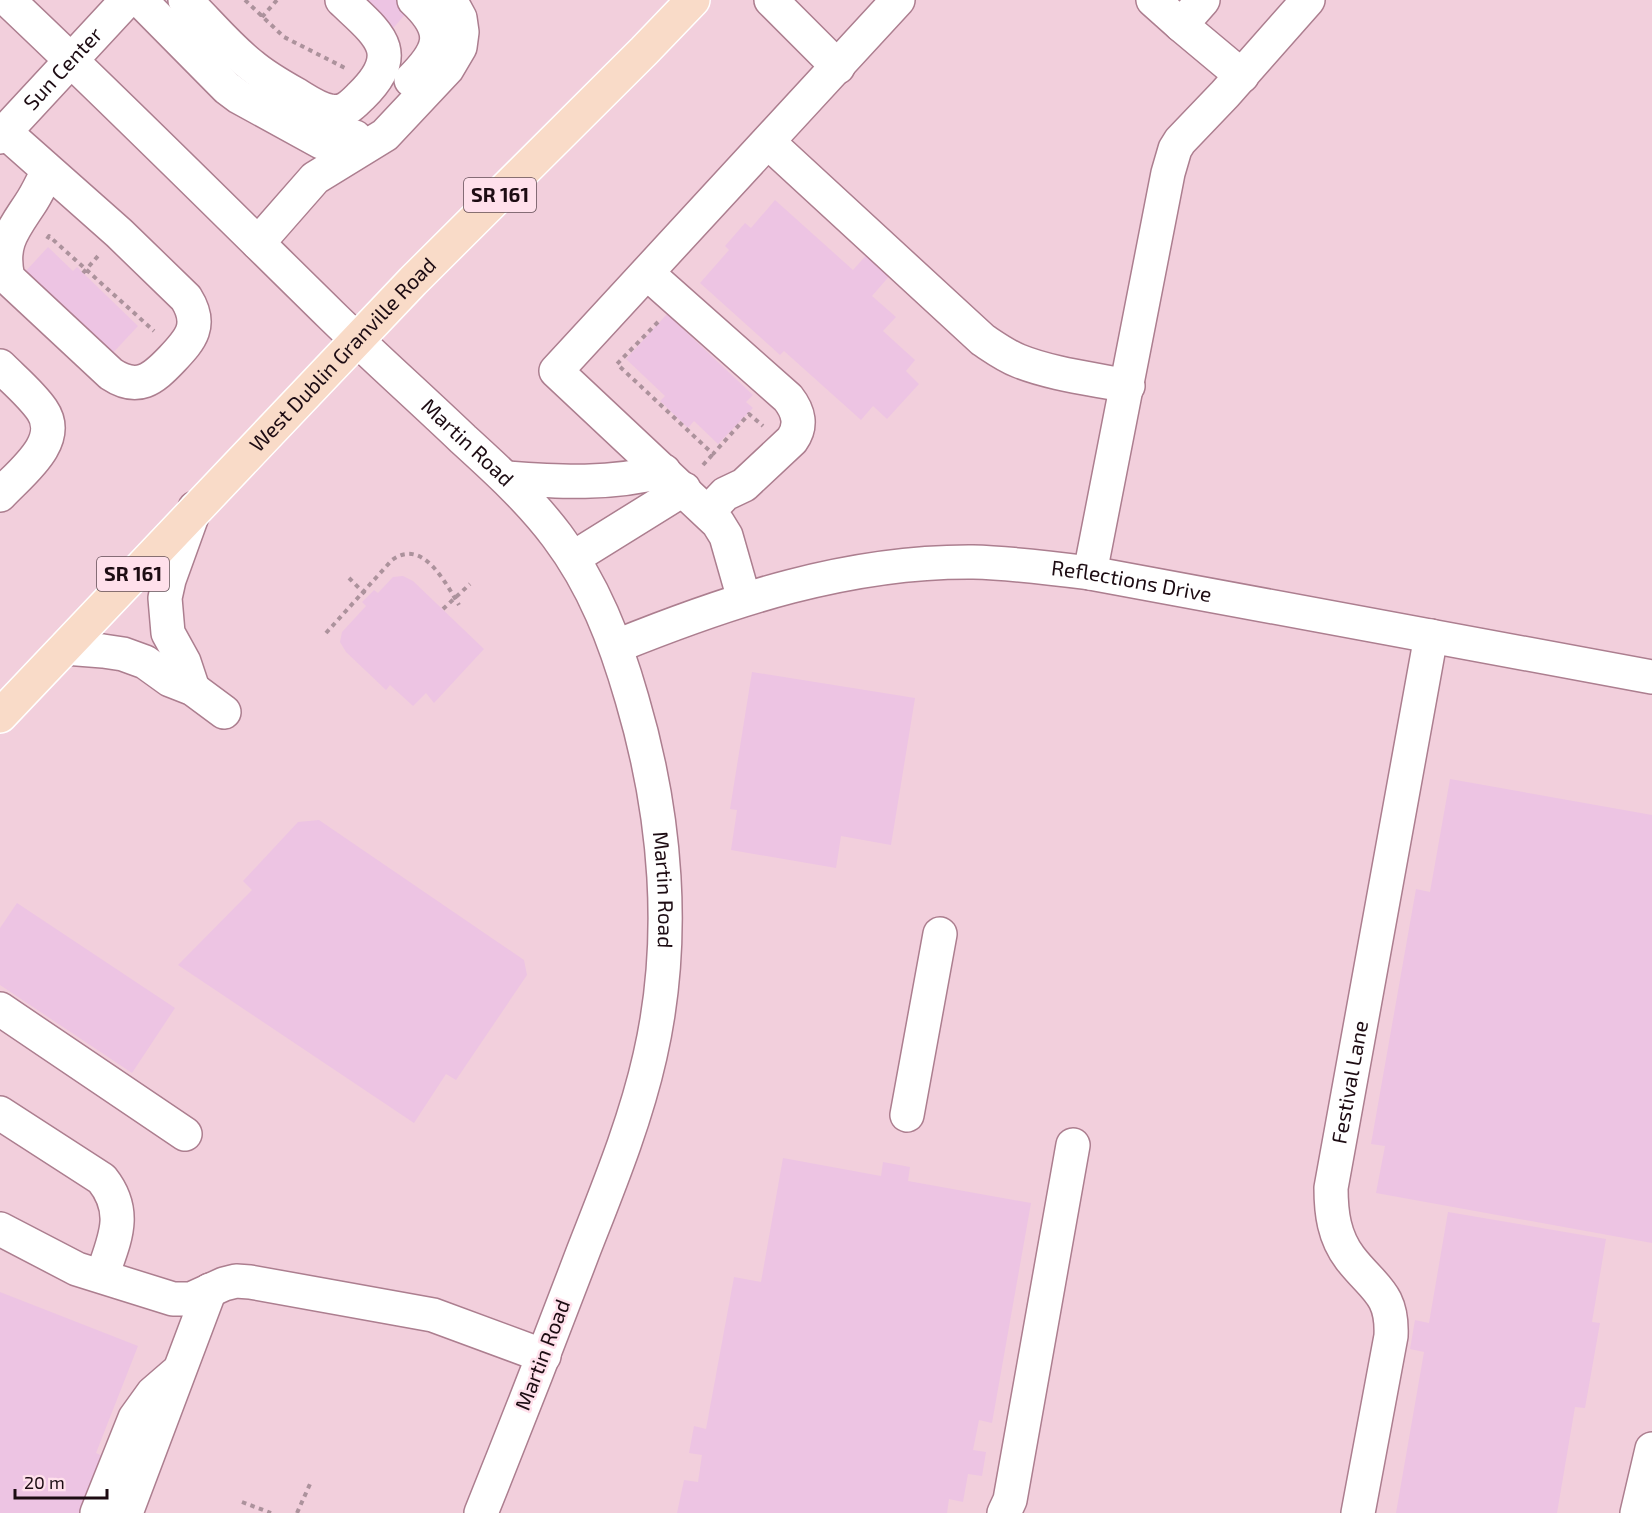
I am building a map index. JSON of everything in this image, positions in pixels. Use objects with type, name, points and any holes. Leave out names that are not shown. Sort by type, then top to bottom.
[{"type":"main road","name":"West Dublin Granville Road","points":[[0,716],[356,339],[693,0]]},
{"type":"street","name":"Martin Road","points":[[8,0],[356,339],[506,478],[555,532],[573,558],[596,598],[617,646],[639,722],[654,789],[663,857],[666,926],[660,999],[651,1055],[634,1117],[606,1196],[481,1513]]},
{"type":"street","points":[[140,4],[174,18],[198,4],[249,64],[321,108],[338,111],[346,110],[373,84],[381,72],[384,59],[383,46],[375,31],[342,0]]},
{"type":"street","points":[[258,243],[315,178],[428,62],[436,49],[432,21],[414,0]]},
{"type":"street","points":[[315,178],[385,135],[447,69],[460,47],[462,32],[460,18],[448,0]]},
{"type":"street","points":[[771,0],[838,67]]},
{"type":"street","points":[[744,599],[726,537],[718,523],[556,371],[898,0]]},
{"type":"street","points":[[1153,0],[1242,76]]},
{"type":"street","points":[[1181,25],[1203,0]]},
{"type":"street","points":[[1090,573],[1175,149],[1308,0]]},
{"type":"street","name":"Sun Center","points":[[2,135],[72,60],[140,4]]},
{"type":"street","points":[[140,4],[239,97],[321,142],[335,145],[354,137]]},
{"type":"street","points":[[2,135],[48,171],[118,233],[186,298],[192,307],[194,326],[191,335],[165,367],[149,380],[140,383],[118,380],[8,278],[3,269],[0,253],[6,235],[30,204],[48,171]]},
{"type":"street","points":[[768,142],[983,340],[1000,352],[1020,362],[1038,367],[1128,386]]},
{"type":"street","points":[[641,279],[794,405],[798,432],[744,485],[725,494],[708,512]]},
{"type":"street","points":[[0,366],[42,409],[49,431],[38,454],[0,495]]},
{"type":"street","points":[[506,478],[584,482],[639,477],[674,480]]},
{"type":"street","points":[[573,558],[674,480]]},
{"type":"street","points":[[194,689],[184,662],[168,633],[165,598],[169,580],[195,508]]},
{"type":"street","name":"Reflections Drive","points":[[617,646],[674,623],[787,586],[829,577],[908,566],[972,562],[1090,573],[1652,677]]},
{"type":"street","name":"Festival Lane","points":[[1358,1513],[1391,1336],[1392,1319],[1380,1291],[1349,1258],[1334,1227],[1331,1188],[1431,636]]},
{"type":"street","points":[[65,648],[123,654],[145,662],[170,680],[194,689],[224,712]]},
{"type":"street","points":[[907,1115],[940,934]]},
{"type":"street","points":[[0,1009],[185,1134]]},
{"type":"street","points":[[0,1113],[102,1179],[110,1189],[116,1202],[118,1222],[102,1276]]},
{"type":"street","points":[[1004,1513],[1010,1500],[1073,1145]]},
{"type":"street","points":[[0,1229],[77,1269],[173,1299],[191,1299],[236,1281],[250,1282],[433,1315],[544,1356]]},
{"type":"street","points":[[126,1513],[210,1290]]},
{"type":"street","points":[[97,1513],[135,1418],[143,1404],[173,1377],[184,1362]]},
{"type":"street","points":[[1637,1513],[1652,1449]]},
{"type":"path","points":[[245,0],[284,36],[345,68],[356,66]]},
{"type":"path","points":[[262,17],[278,0]]},
{"type":"path","points":[[42,244],[49,236],[159,336]]},
{"type":"path","points":[[641,279],[666,314],[617,364],[713,454],[749,414],[785,446]]},
{"type":"path","points":[[326,633],[398,556],[417,555],[427,561],[459,605]]},
{"type":"path","points":[[349,578],[368,596]]},
{"type":"path","points":[[443,609],[470,584]]},
{"type":"path","points":[[297,1513],[310,1484]]},
{"type":"path","points":[[242,1502],[271,1513]]},
{"type":"shaded area","points":[[0,0],[1652,0],[1652,1513],[0,1513]]},
{"type":"building","points":[[360,0],[403,0],[409,10],[388,34],[362,43],[344,25]]},
{"type":"building","points":[[775,200],[853,270],[869,252],[892,273],[872,296],[896,317],[883,331],[915,360],[906,371],[919,384],[887,419],[873,406],[861,420],[784,351],[780,355],[700,283],[729,250],[725,246],[745,223],[751,228]]},
{"type":"building","points":[[48,247],[73,271],[77,267],[138,326],[110,356],[24,273]]},
{"type":"building","points":[[667,314],[753,395],[746,402],[753,408],[718,444],[694,421],[688,428],[660,401],[665,396],[626,359]]},
{"type":"building","points":[[403,576],[413,581],[484,649],[434,703],[426,693],[413,706],[390,685],[386,690],[346,652],[340,642],[342,632],[366,606],[362,602],[374,590],[378,593],[393,577]]},
{"type":"building","points":[[752,672],[915,698],[891,845],[841,836],[836,868],[731,850],[737,810],[730,809]]},
{"type":"building","points":[[1450,779],[1652,815],[1652,1243],[1376,1193],[1385,1146],[1371,1144],[1416,889],[1430,892]]},
{"type":"building","points":[[319,820],[524,960],[527,975],[456,1080],[446,1074],[414,1123],[178,965],[252,890],[243,881],[298,822]]},
{"type":"building","points":[[17,903],[175,1008],[132,1073],[0,985],[0,928]]},
{"type":"building","points":[[783,1158],[881,1176],[883,1162],[910,1167],[908,1181],[1031,1203],[992,1423],[979,1420],[973,1450],[986,1452],[982,1476],[968,1474],[963,1502],[949,1499],[947,1513],[677,1513],[684,1480],[698,1482],[702,1455],[689,1453],[694,1426],[706,1429],[734,1277],[761,1282]]},
{"type":"building","points":[[1448,1212],[1606,1239],[1592,1322],[1600,1323],[1585,1408],[1575,1407],[1557,1513],[1396,1513],[1424,1352],[1410,1349],[1415,1320],[1429,1323]]},
{"type":"building","points":[[0,1292],[138,1346],[96,1453],[129,1467],[111,1513],[0,1513]]}]
